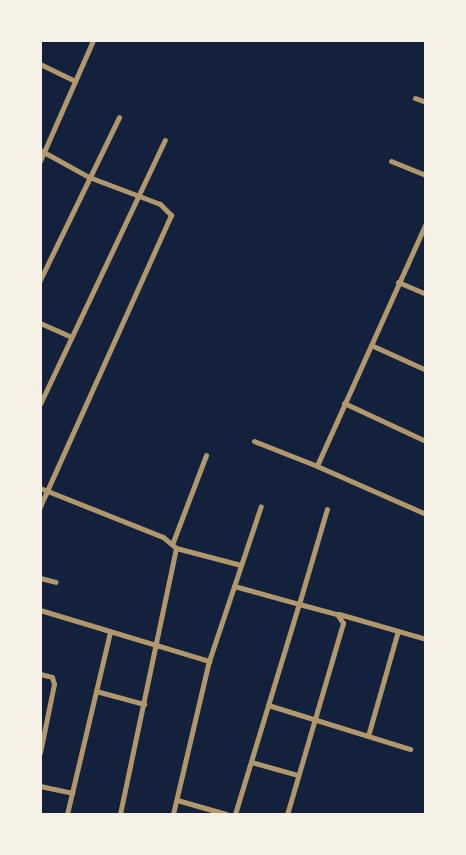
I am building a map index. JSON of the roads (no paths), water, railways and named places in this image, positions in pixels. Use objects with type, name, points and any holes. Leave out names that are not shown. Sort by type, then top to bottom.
[{"type":"street","points":[[40,161],[93,40]]},
{"type":"street","points":[[40,64],[75,81]]},
{"type":"street","points":[[415,98],[426,102]]},
{"type":"street","points":[[40,280],[119,117]]},
{"type":"street","points":[[40,404],[165,141]]},
{"type":"street","points":[[40,507],[171,215],[160,204],[138,198],[89,177],[43,151]]},
{"type":"street","points":[[391,161],[426,175]]},
{"type":"street","points":[[317,466],[426,223]]},
{"type":"street","points":[[398,282],[426,294]]},
{"type":"street","points":[[40,323],[71,337]]},
{"type":"street","points":[[371,345],[426,370]]},
{"type":"street","points":[[344,403],[426,441]]},
{"type":"street","points":[[254,441],[426,514]]},
{"type":"street","points":[[120,814],[144,704],[174,545],[206,455]]},
{"type":"street","points":[[40,488],[174,545],[241,565]]},
{"type":"street","points":[[173,814],[209,662],[261,506]]},
{"type":"street","points":[[235,814],[327,509]]},
{"type":"street","points":[[40,578],[56,582]]},
{"type":"street","points":[[234,586],[426,639]]},
{"type":"street","points":[[40,610],[209,662]]},
{"type":"street","points":[[286,814],[342,628],[342,618],[337,614]]},
{"type":"street","points":[[368,736],[398,631]]},
{"type":"street","points":[[67,814],[110,632]]},
{"type":"street","points":[[40,675],[52,677],[54,684],[40,753]]},
{"type":"street","points":[[96,692],[144,704]]},
{"type":"street","points":[[268,705],[410,749]]},
{"type":"street","points":[[251,762],[298,775]]},
{"type":"street","points":[[40,786],[72,793]]},
{"type":"street","points":[[177,800],[226,814]]}]
